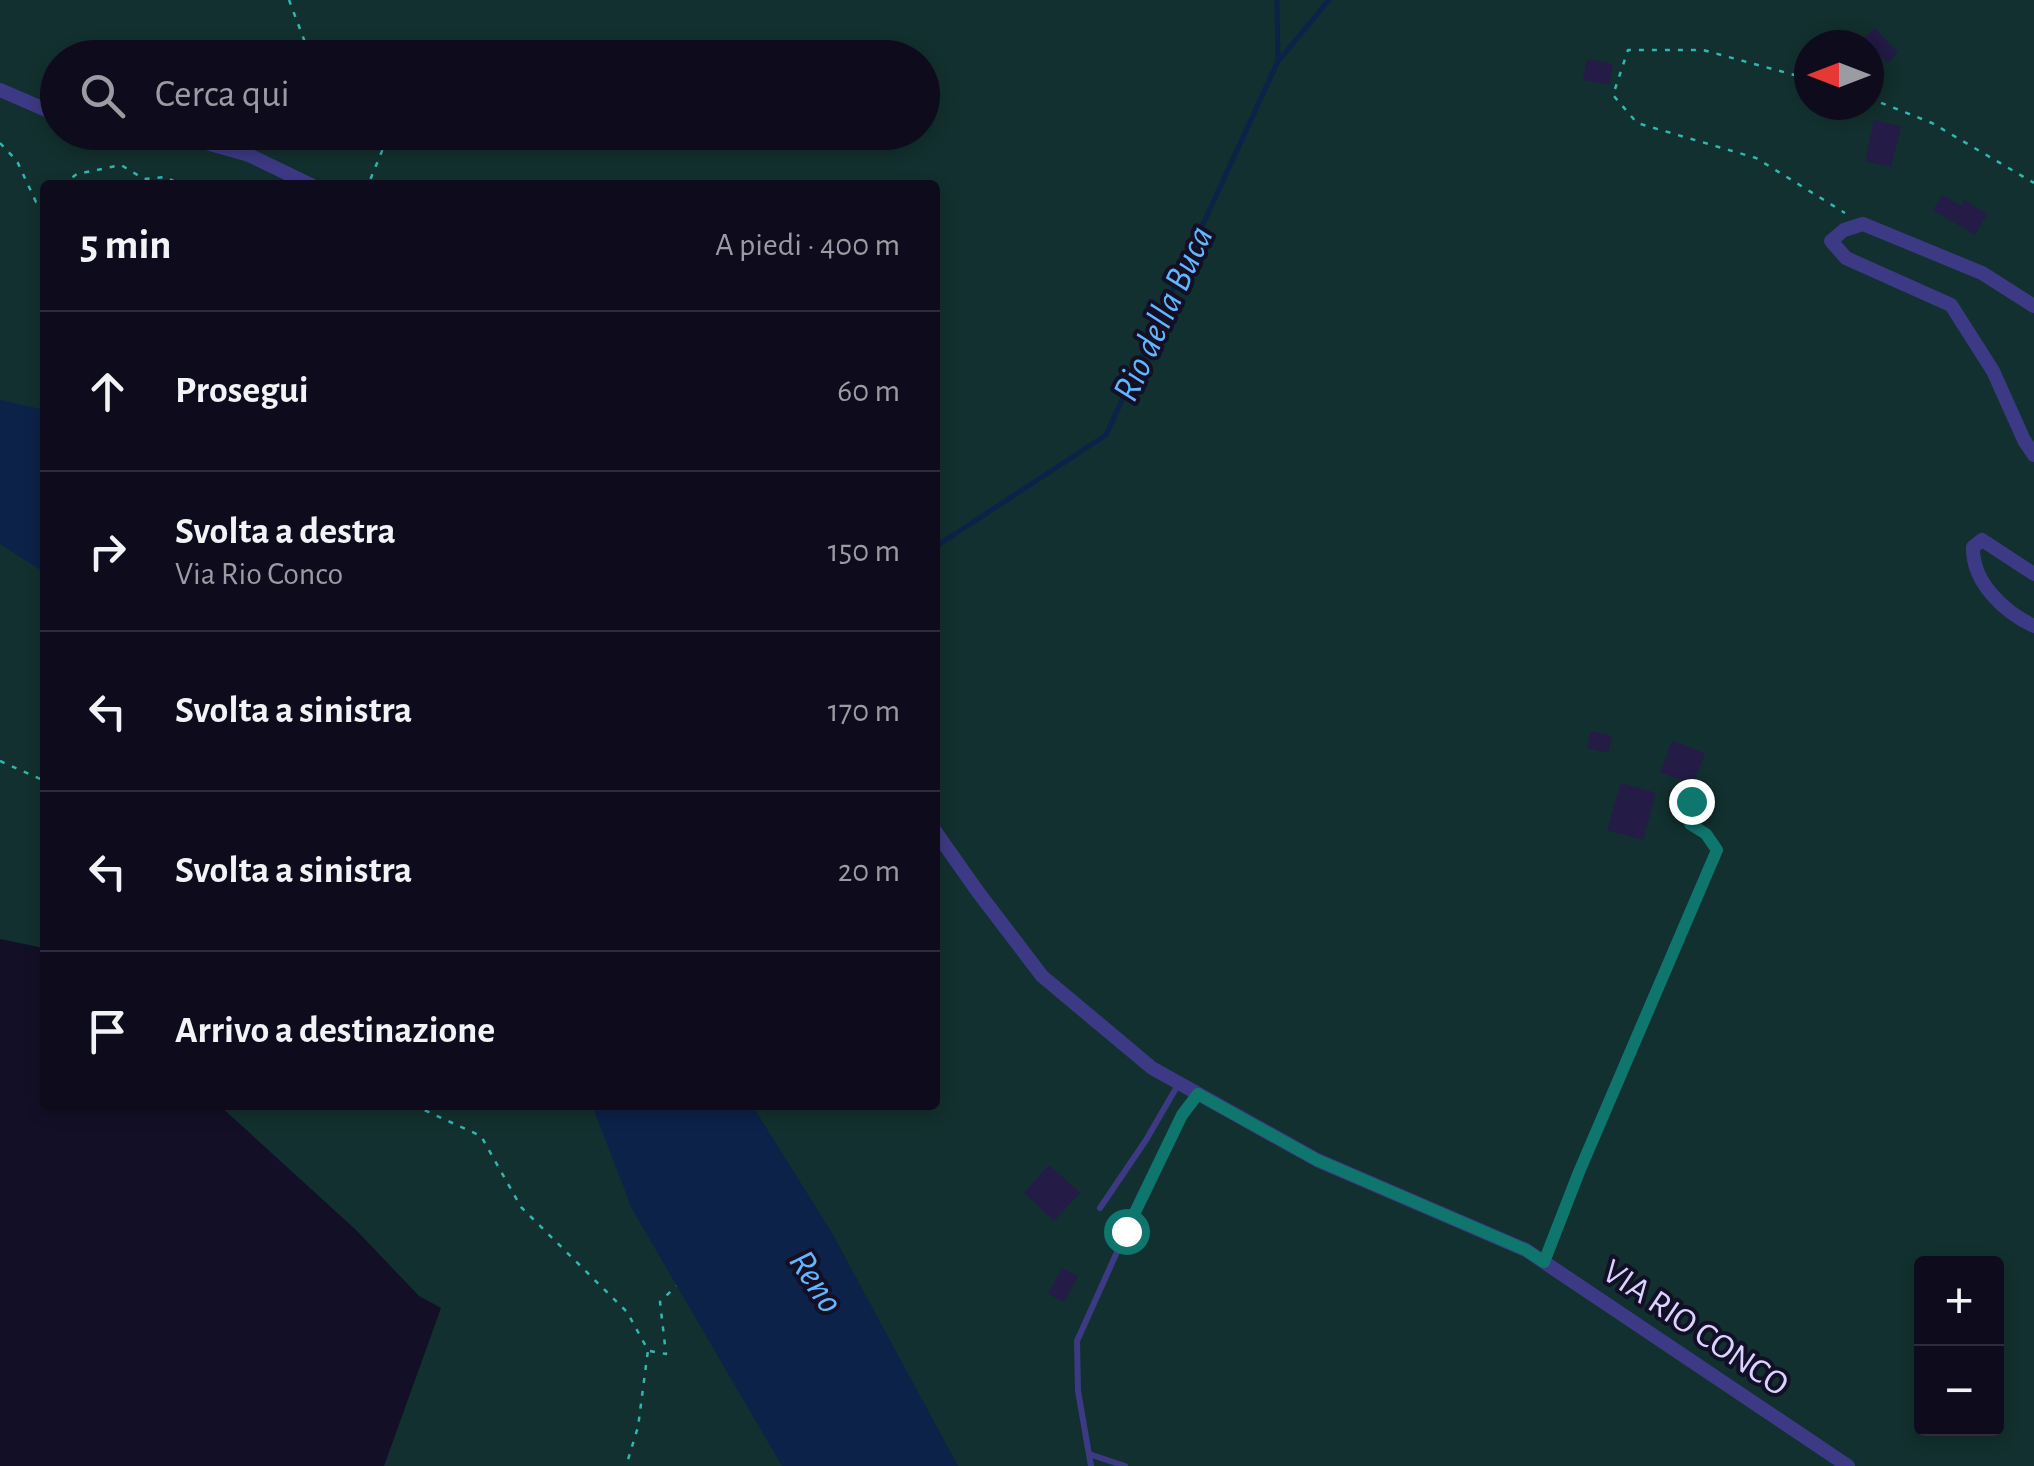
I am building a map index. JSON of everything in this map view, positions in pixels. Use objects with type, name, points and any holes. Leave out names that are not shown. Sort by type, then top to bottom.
[{"type":"street","points":[[0,90],[40,107]]},
{"type":"street","points":[[228,150],[300,180]]},
{"type":"street","points":[[2034,306],[1982,272],[1863,224],[1844,230],[1831,242],[1846,258],[1952,304],[1993,370],[2034,454]]},
{"type":"street","points":[[2034,574],[1982,540],[1973,547],[1978,577],[2014,616],[2034,626]]},
{"type":"street","name":"VIA RIO CONCO","points":[[940,838],[1042,976],[1152,1068],[1317,1160],[1526,1250],[1848,1466]]},
{"type":"lane","points":[[1544,1262],[1717,850],[1706,834],[1690,824],[1691,801]]},
{"type":"lane","points":[[1100,1208],[1179,1083]]},
{"type":"lane","points":[[1091,1466],[1078,1391],[1077,1342],[1154,1172],[1182,1115],[1198,1094]]},
{"type":"lane","points":[[1089,1454],[1125,1466]]},
{"type":"path","points":[[289,0],[304,40]]},
{"type":"path","points":[[1794,75],[1703,50],[1628,50],[1613,95],[1637,123],[1756,158],[1863,224]]},
{"type":"path","points":[[1884,104],[1932,123],[2034,184]]},
{"type":"path","points":[[0,143],[17,161],[36,202],[40,199]]},
{"type":"path","points":[[370,180],[381,150]]},
{"type":"path","points":[[69,180],[78,174],[121,166],[144,179],[170,180]]},
{"type":"path","points":[[0,761],[40,779]]},
{"type":"path","points":[[425,1110],[481,1136],[522,1207],[627,1312],[648,1350],[638,1427],[626,1466]]},
{"type":"path","points":[[648,1350],[666,1354],[660,1302],[676,1286]]},
{"type":"green space","points":[[0,0],[2034,0],[2034,1466],[384,1466],[441,1308],[419,1296],[356,1230],[224,1110],[940,1110],[940,180],[40,180],[40,948],[0,939]]},
{"type":"water","points":[[0,400],[40,409],[40,570],[0,544]]},
{"type":"water","name":"Reno","points":[[594,1110],[755,1110],[832,1233],[958,1466],[782,1466],[632,1209]]},
{"type":"building","points":[[1884,38],[1898,53],[1887,63],[1884,60]]},
{"type":"building","points":[[1587,59],[1613,64],[1609,84],[1583,80]]},
{"type":"building","points":[[1874,120],[1901,126],[1891,167],[1865,161]]},
{"type":"building","points":[[1942,195],[1961,206],[1964,200],[1987,214],[1975,235],[1933,210]]},
{"type":"building","points":[[1591,731],[1612,736],[1608,753],[1587,748]]},
{"type":"building","points":[[1672,741],[1705,753],[1693,784],[1660,772]]},
{"type":"building","points":[[1621,783],[1656,793],[1643,840],[1607,830]]},
{"type":"building","points":[[1049,1165],[1080,1193],[1054,1221],[1024,1193]]},
{"type":"building","points":[[1062,1268],[1078,1276],[1064,1302],[1048,1294]]},
{"type":"waterway","name":"Rio della Buca","points":[[940,544],[1106,435],[1278,61],[1277,0]]},
{"type":"waterway","points":[[1280,59],[1329,0]]},
{"type":"route","points":[[1126,1231],[1182,1115],[1198,1094],[1317,1160],[1526,1250],[1544,1262],[1717,850],[1706,834],[1690,824],[1691,801]]}]
